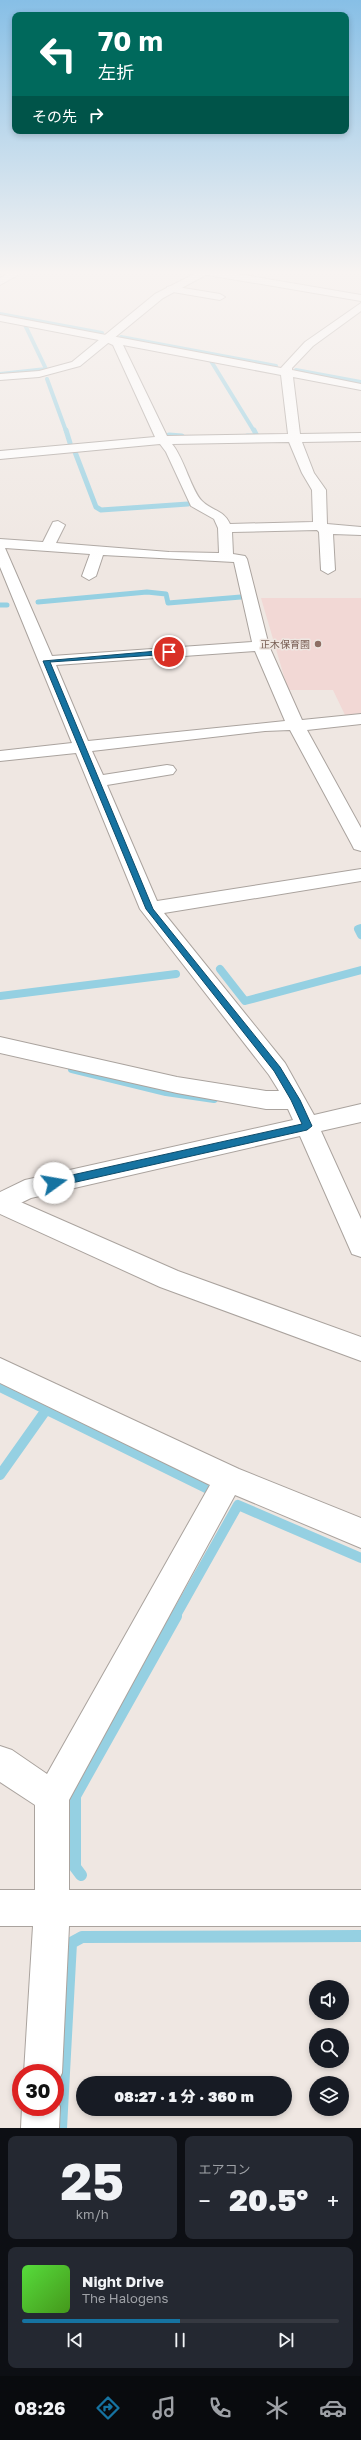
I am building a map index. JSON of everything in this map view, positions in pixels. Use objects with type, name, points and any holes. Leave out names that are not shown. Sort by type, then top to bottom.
[{"type":"street","points":[[0,377],[39,374],[59,369]]},
{"type":"street","points":[[129,369],[163,440],[172,451],[196,503],[220,517],[225,528],[226,557]]},
{"type":"street","points":[[288,369],[294,438],[308,473],[319,490],[328,570]]},
{"type":"street","points":[[293,369],[361,387]]},
{"type":"street","points":[[298,369],[361,378]]},
{"type":"street","points":[[0,455],[163,440],[361,437]]},
{"type":"street","points":[[48,546],[58,525]]},
{"type":"street","points":[[225,528],[323,528],[361,531]]},
{"type":"street","points":[[0,543],[98,550],[186,550],[240,559],[261,646],[296,726],[361,845]]},
{"type":"street","points":[[0,550],[46,661],[84,747],[150,909],[277,1069],[296,1100],[361,1247]]},
{"type":"street","points":[[89,576],[98,550]]},
{"type":"street","points":[[46,661],[261,646]]},
{"type":"street","points":[[0,756],[84,747],[222,738],[265,726],[296,726],[361,719]]},
{"type":"street","points":[[98,781],[167,770]]},
{"type":"street","points":[[150,909],[361,875]]},
{"type":"street","points":[[0,1045],[177,1085],[266,1100],[296,1100]]},
{"type":"street","points":[[0,1203],[25,1190],[361,1113]]},
{"type":"street","points":[[0,1203],[169,1279],[361,1349]]},
{"type":"street","points":[[0,1370],[229,1479],[361,1533]]},
{"type":"street","points":[[43,2064],[52,1908],[52,1797],[229,1479]]},
{"type":"street","points":[[0,1762],[52,1797]]},
{"type":"street","points":[[0,1908],[361,1908]]},
{"type":"street","points":[[40,2128],[41,2116]]},
{"type":"shaded area","name":"正木保育園","points":[[261,598],[361,598],[361,713],[345,715],[333,690],[288,690]]},
{"type":"waterway","points":[[0,374],[43,369]]},
{"type":"waterway","points":[[216,369],[254,431]]},
{"type":"waterway","points":[[296,370],[361,382]]},
{"type":"waterway","points":[[47,379],[66,431]]},
{"type":"waterway","points":[[66,430],[70,443]]},
{"type":"waterway","points":[[247,436],[257,436],[254,430]]},
{"type":"waterway","points":[[169,435],[182,436]]},
{"type":"waterway","points":[[75,452],[96,507],[101,510],[188,504]]},
{"type":"waterway","points":[[38,602],[147,592],[166,594],[168,603],[241,597]]},
{"type":"waterway","points":[[0,605],[7,605]]},
{"type":"waterway","points":[[361,928],[358,929],[361,935]]},
{"type":"waterway","points":[[220,969],[245,1001],[361,970]]},
{"type":"waterway","points":[[0,996],[176,974]]},
{"type":"waterway","points":[[72,1069],[166,1092],[214,1099]]},
{"type":"waterway","points":[[0,1387],[206,1488]]},
{"type":"waterway","points":[[0,1475],[46,1410]]},
{"type":"waterway","points":[[175,1617],[238,1505],[361,1558]]},
{"type":"waterway","points":[[81,1875],[75,1867],[75,1796],[176,1616]]},
{"type":"waterway","points":[[61,2128],[71,1943],[82,1937],[361,1936]]},
{"type":"place","name":"正木保育園","points":[[318,644]]},
{"type":"route","points":[[54,1183],[307,1126],[296,1100],[277,1069],[171,939],[150,909],[84,747],[46,661],[169,652]]}]
